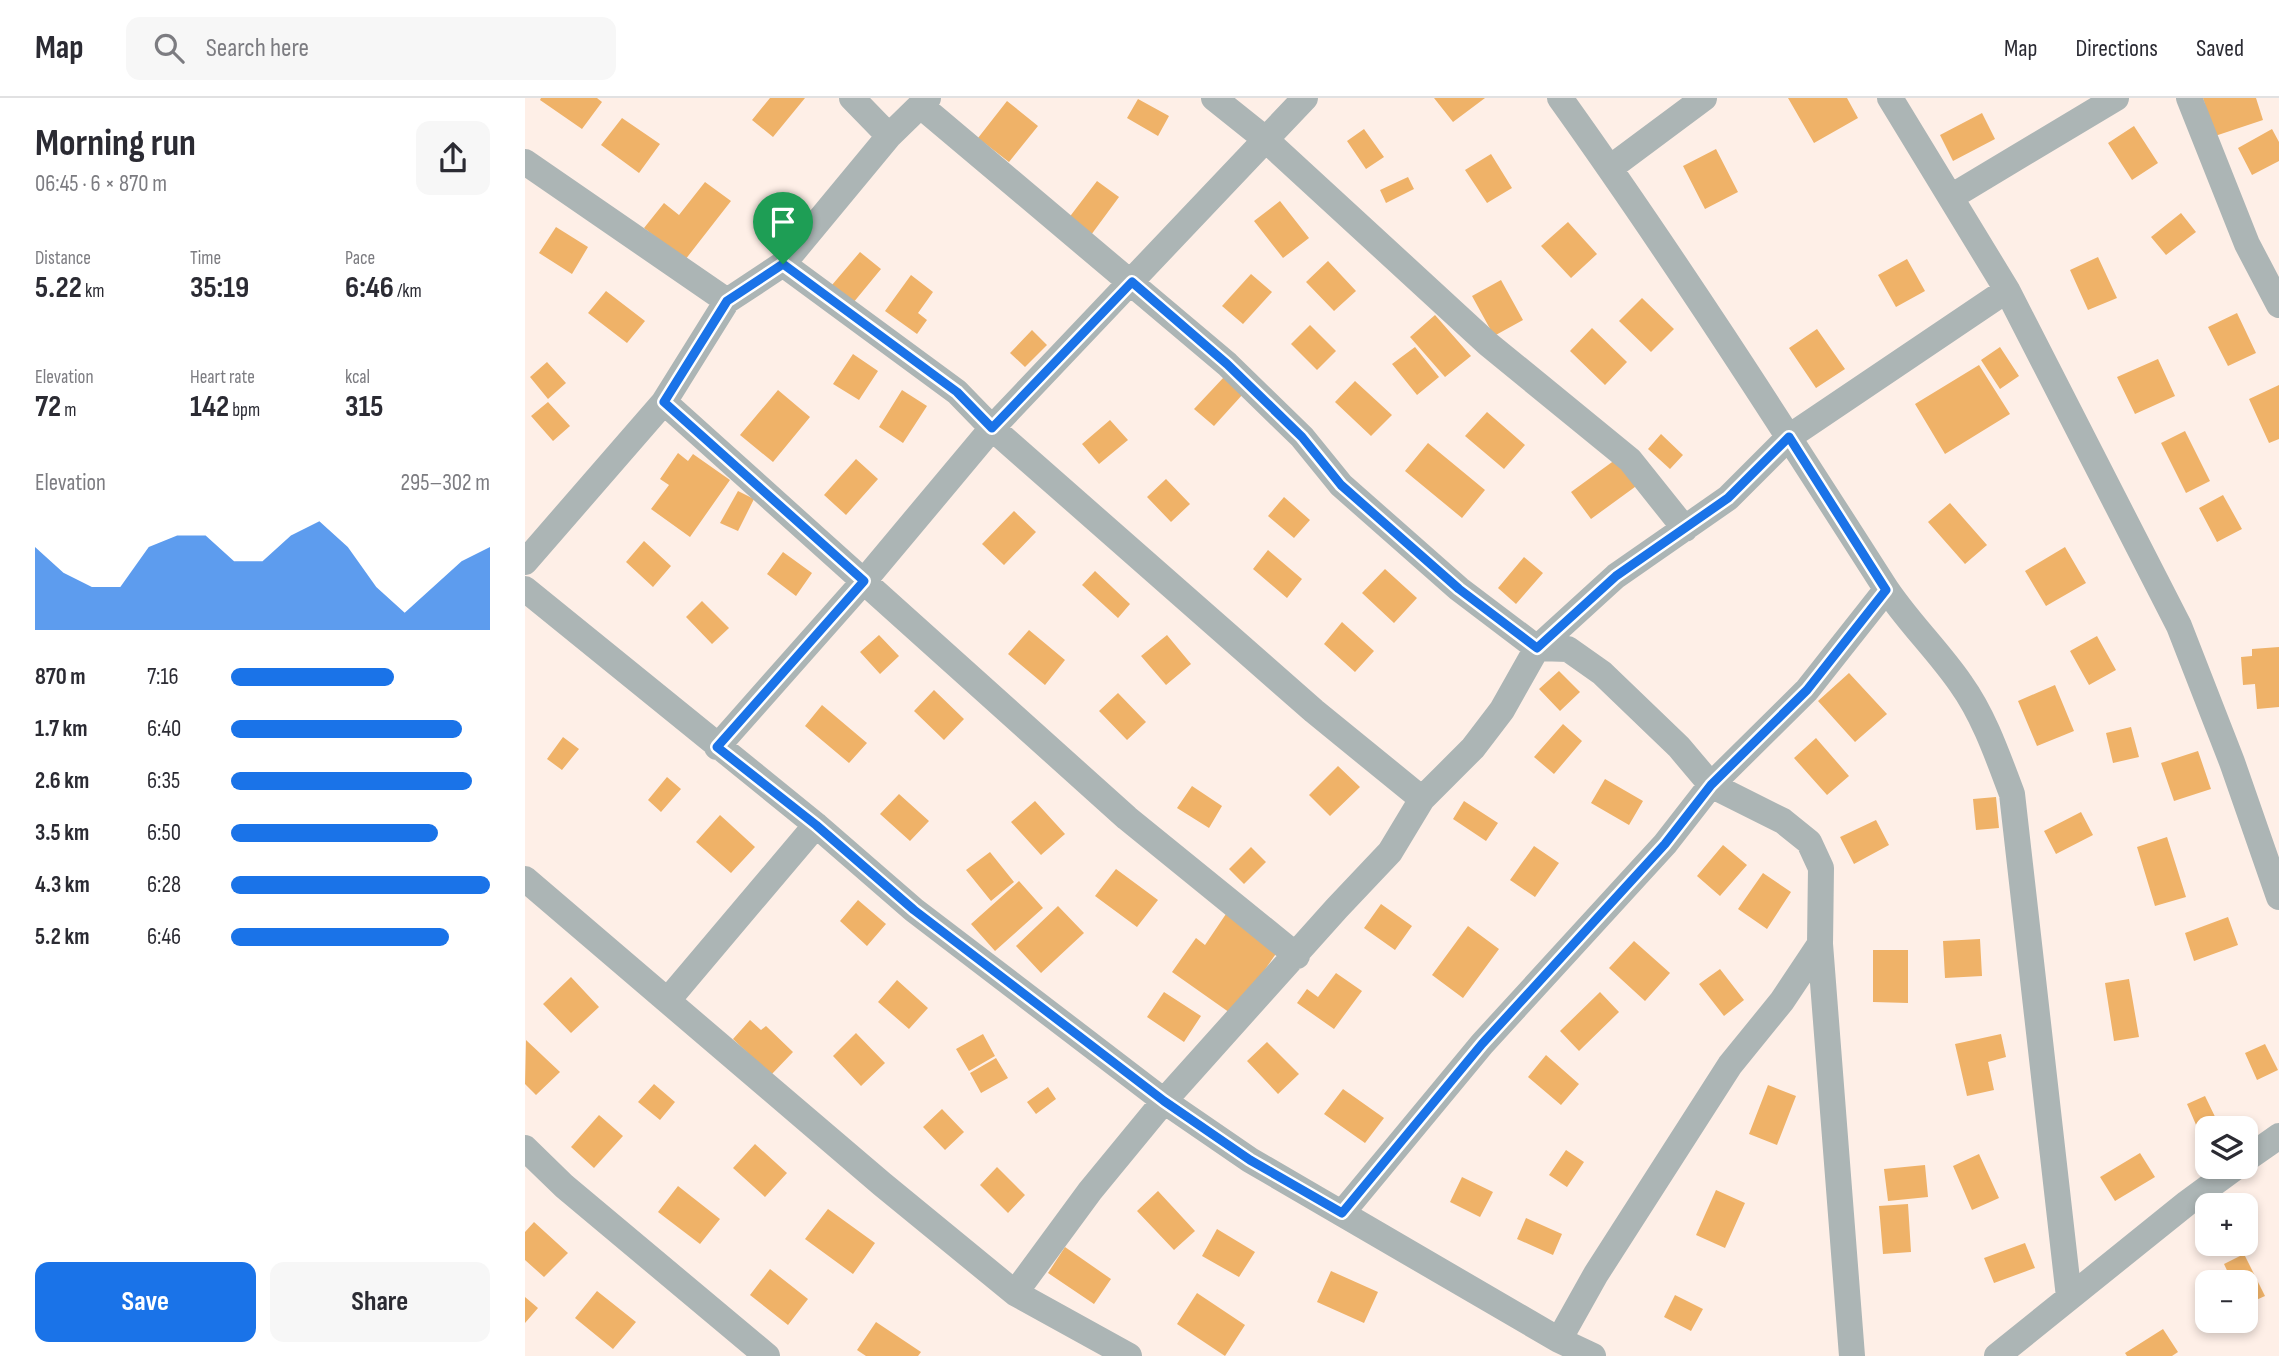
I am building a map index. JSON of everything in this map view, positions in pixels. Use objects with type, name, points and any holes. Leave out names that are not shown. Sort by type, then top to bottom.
[{"type":"street","points":[[852,98],[889,136]]},
{"type":"street","points":[[1214,98],[1264,138],[1488,344],[1630,460],[1685,529]]},
{"type":"street","points":[[717,747],[864,581],[992,428],[1304,98]]},
{"type":"street","points":[[1560,98],[1610,168],[1789,437],[1886,590],[1962,685],[1994,746],[2012,794],[2069,1297]]},
{"type":"street","points":[[1890,98],[2007,290],[2179,626],[2232,762],[2279,897]]},
{"type":"street","points":[[1951,197],[2116,98]]},
{"type":"street","points":[[2189,98],[2247,244],[2279,305]]},
{"type":"street","points":[[525,560],[664,402],[727,301],[783,264],[889,136],[925,102],[1227,364],[1302,437],[1341,485],[1459,589],[1537,648],[1569,649],[1602,673],[1679,747],[1711,785],[1783,821],[1809,842],[1821,868],[1821,944],[1852,1356]]},
{"type":"street","points":[[1610,168],[1693,102]]},
{"type":"street","points":[[525,162],[727,301]]},
{"type":"street","points":[[783,264],[957,392],[992,428],[1314,711],[1422,799]]},
{"type":"street","points":[[1015,1293],[1090,1191],[1164,1101],[1390,852],[1422,799],[1473,748],[1495,720],[1537,648],[1616,576],[1728,498],[1789,437],[2007,290]]},
{"type":"street","points":[[664,402],[1126,818],[1297,956]]},
{"type":"street","points":[[525,589],[816,825],[914,910],[1164,1101],[1250,1160],[1559,1340],[1593,1356]]},
{"type":"street","points":[[1342,1213],[1482,1044],[1665,844],[1711,785],[1807,690],[1886,590]]},
{"type":"street","points":[[669,1000],[816,825]]},
{"type":"street","points":[[525,879],[1015,1293],[1117,1353]]},
{"type":"street","points":[[1559,1340],[1596,1274],[1730,1065],[1782,1001],[1821,944]]},
{"type":"street","points":[[2258,1151],[2279,1136]]},
{"type":"street","points":[[525,1148],[564,1186],[767,1356]]},
{"type":"street","points":[[1997,1356],[2220,1179]]},
{"type":"building","points":[[597,98],[602,102],[582,129],[540,100]]},
{"type":"building","points":[[770,98],[805,98],[773,137],[752,120]]},
{"type":"building","points":[[1434,98],[1485,98],[1453,122]]},
{"type":"building","points":[[1788,98],[1847,98],[1858,118],[1814,143]]},
{"type":"building","points":[[2203,98],[2256,98],[2263,120],[2215,136]]},
{"type":"building","points":[[1138,99],[1169,116],[1158,136],[1127,118]]},
{"type":"building","points":[[1007,101],[1038,126],[1009,162],[978,138]]},
{"type":"building","points":[[1982,113],[1995,139],[1953,161],[1940,135]]},
{"type":"building","points":[[622,118],[660,144],[639,173],[601,145]]},
{"type":"building","points":[[2134,126],[2158,163],[2132,180],[2108,143]]},
{"type":"building","points":[[1364,129],[1384,157],[1366,169],[1347,141]]},
{"type":"building","points":[[2272,129],[2279,142],[2279,161],[2252,175],[2238,148]]},
{"type":"building","points":[[1716,149],[1738,192],[1705,209],[1683,166]]},
{"type":"building","points":[[1491,154],[1512,188],[1487,203],[1465,170]]},
{"type":"building","points":[[1408,177],[1414,189],[1386,203],[1380,190]]},
{"type":"building","points":[[1097,181],[1119,197],[1091,235],[1068,219]]},
{"type":"building","points":[[705,182],[731,201],[685,260],[644,228],[664,203],[679,215]]},
{"type":"building","points":[[1280,201],[1309,238],[1283,258],[1254,221]]},
{"type":"building","points":[[2181,213],[2196,232],[2166,255],[2151,237]]},
{"type":"building","points":[[1568,222],[1597,254],[1571,278],[1541,246]]},
{"type":"building","points":[[556,227],[588,247],[572,274],[539,253]]},
{"type":"building","points":[[860,252],[881,269],[853,303],[832,285]]},
{"type":"building","points":[[2098,257],[2117,298],[2088,310],[2070,270]]},
{"type":"building","points":[[1907,259],[1925,291],[1896,307],[1878,275]]},
{"type":"building","points":[[1328,261],[1356,291],[1334,311],[1306,282]]},
{"type":"building","points":[[1251,274],[1272,292],[1243,324],[1222,306]]},
{"type":"building","points":[[911,275],[933,292],[918,313],[927,320],[917,334],[885,311]]},
{"type":"building","points":[[1501,280],[1523,320],[1494,336],[1472,296]]},
{"type":"building","points":[[606,291],[645,321],[627,343],[588,313]]},
{"type":"building","points":[[1642,298],[1674,329],[1651,352],[1619,321]]},
{"type":"building","points":[[2237,313],[2256,353],[2228,366],[2208,327]]},
{"type":"building","points":[[1435,315],[1471,356],[1445,377],[1410,337]]},
{"type":"building","points":[[1310,325],[1336,351],[1317,370],[1291,344]]},
{"type":"building","points":[[1592,328],[1627,362],[1605,385],[1570,351]]},
{"type":"building","points":[[1817,329],[1845,369],[1816,388],[1789,348]]},
{"type":"building","points":[[1032,330],[1047,345],[1025,367],[1010,353]]},
{"type":"building","points":[[1415,347],[1439,377],[1417,395],[1392,364]]},
{"type":"building","points":[[2000,347],[2019,376],[2000,389],[1981,360]]},
{"type":"building","points":[[853,354],[878,371],[859,400],[833,384]]},
{"type":"building","points":[[2158,359],[2175,396],[2135,414],[2117,377]]},
{"type":"building","points":[[547,362],[566,383],[548,399],[530,377]]},
{"type":"building","points":[[1979,365],[2010,414],[1945,454],[1915,404]]},
{"type":"building","points":[[1224,377],[1243,394],[1214,426],[1194,409]]},
{"type":"building","points":[[1355,381],[1392,415],[1371,436],[1335,402]]},
{"type":"building","points":[[2279,385],[2279,439],[2269,443],[2249,399]]},
{"type":"building","points":[[778,390],[810,417],[773,462],[740,435]]},
{"type":"building","points":[[902,390],[927,406],[903,443],[879,427]]},
{"type":"building","points":[[548,402],[570,426],[553,441],[531,416]]},
{"type":"building","points":[[1487,412],[1525,445],[1504,469],[1465,436]]},
{"type":"building","points":[[1110,420],[1128,440],[1099,464],[1082,444]]},
{"type":"building","points":[[2185,431],[2210,481],[2186,493],[2161,443]]},
{"type":"building","points":[[1661,434],[1683,455],[1670,469],[1648,449]]},
{"type":"building","points":[[1428,443],[1485,490],[1462,518],[1405,471]]},
{"type":"building","points":[[678,453],[688,461],[693,454],[730,480],[690,537],[651,509],[669,485],[660,479]]},
{"type":"building","points":[[1619,457],[1639,484],[1591,519],[1571,492]]},
{"type":"building","points":[[856,459],[878,479],[846,515],[824,495]]},
{"type":"building","points":[[1166,479],[1190,504],[1171,522],[1147,497]]},
{"type":"building","points":[[738,491],[754,499],[738,531],[720,523]]},
{"type":"building","points":[[2223,495],[2242,529],[2217,542],[2199,508]]},
{"type":"building","points":[[1284,497],[1310,520],[1294,538],[1268,516]]},
{"type":"building","points":[[1950,503],[1987,545],[1965,564],[1928,522]]},
{"type":"building","points":[[1014,511],[1036,532],[1004,565],[982,544]]},
{"type":"building","points":[[644,541],[671,566],[653,587],[626,562]]},
{"type":"building","points":[[2065,547],[2086,583],[2046,606],[2025,571]]},
{"type":"building","points":[[1268,550],[1302,579],[1287,598],[1253,569]]},
{"type":"building","points":[[783,552],[812,573],[796,596],[767,574]]},
{"type":"building","points":[[1524,557],[1543,573],[1516,604],[1498,588]]},
{"type":"building","points":[[1385,569],[1417,598],[1394,623],[1362,593]]},
{"type":"building","points":[[1095,571],[1130,604],[1118,618],[1082,585]]},
{"type":"building","points":[[702,601],[729,628],[712,644],[686,617]]},
{"type":"building","points":[[1342,622],[1374,651],[1355,672],[1324,644]]},
{"type":"building","points":[[1029,630],[1065,660],[1045,685],[1008,654]]},
{"type":"building","points":[[879,635],[899,656],[880,674],[860,652]]},
{"type":"building","points":[[1167,635],[1191,664],[1166,685],[1141,656]]},
{"type":"building","points":[[2097,636],[2116,670],[2089,685],[2070,651]]},
{"type":"building","points":[[2279,647],[2279,707],[2257,709],[2255,684],[2243,685],[2241,657],[2252,656],[2252,649]]},
{"type":"building","points":[[1559,671],[1580,692],[1560,711],[1539,689]]},
{"type":"building","points":[[1849,673],[1887,714],[1855,742],[1818,701]]},
{"type":"building","points":[[2055,685],[2074,731],[2037,746],[2018,701]]},
{"type":"building","points":[[934,690],[964,719],[944,740],[914,711]]},
{"type":"building","points":[[1118,693],[1146,722],[1127,740],[1099,711]]},
{"type":"building","points":[[822,705],[867,743],[849,763],[805,726]]},
{"type":"building","points":[[1563,724],[1582,741],[1554,774],[1534,757]]},
{"type":"building","points":[[2131,727],[2139,757],[2113,763],[2106,733]]},
{"type":"building","points":[[563,737],[579,749],[562,770],[547,759]]},
{"type":"building","points":[[1816,738],[1849,776],[1827,795],[1794,758]]},
{"type":"building","points":[[2198,751],[2211,789],[2174,801],[2161,763]]},
{"type":"building","points":[[1338,766],[1360,787],[1330,816],[1309,795]]},
{"type":"building","points":[[667,777],[681,789],[661,812],[648,800]]},
{"type":"building","points":[[1605,779],[1643,801],[1629,825],[1591,803]]},
{"type":"building","points":[[1192,786],[1222,806],[1209,828],[1177,808]]},
{"type":"building","points":[[899,794],[929,821],[910,841],[880,814]]},
{"type":"building","points":[[1996,797],[1999,828],[1976,830],[1973,799]]},
{"type":"building","points":[[1035,801],[1065,834],[1041,855],[1011,822]]},
{"type":"building","points":[[1464,801],[1498,823],[1486,841],[1453,819]]},
{"type":"building","points":[[2081,812],[2093,835],[2056,854],[2044,831]]},
{"type":"building","points":[[720,815],[755,847],[731,873],[696,842]]},
{"type":"building","points":[[1876,820],[1889,845],[1854,864],[1840,837]]},
{"type":"building","points":[[2167,837],[2186,897],[2155,906],[2137,847]]},
{"type":"building","points":[[1723,845],[1747,865],[1720,896],[1697,876]]},
{"type":"building","points":[[1534,846],[1559,863],[1535,897],[1510,880]]},
{"type":"building","points":[[1251,847],[1266,862],[1244,884],[1229,869]]},
{"type":"building","points":[[990,852],[1014,882],[991,901],[966,870]]},
{"type":"building","points":[[1116,869],[1158,900],[1137,927],[1095,896]]},
{"type":"building","points":[[1763,873],[1791,892],[1767,929],[1738,909]]},
{"type":"building","points":[[1019,881],[1043,908],[995,951],[971,924]]},
{"type":"building","points":[[858,900],[886,924],[867,946],[840,921]]},
{"type":"building","points":[[1381,904],[1412,926],[1395,950],[1364,928]]},
{"type":"building","points":[[1058,906],[1084,933],[1041,973],[1016,946]]},
{"type":"building","points":[[1228,911],[1280,948],[1233,1015],[1172,972],[1196,938],[1205,945]]},
{"type":"building","points":[[2228,917],[2238,945],[2194,961],[2185,933]]},
{"type":"building","points":[[1468,926],[1499,949],[1463,998],[1432,975]]},
{"type":"building","points":[[1980,939],[1982,976],[1945,978],[1943,941]]},
{"type":"building","points":[[1634,941],[1670,973],[1645,1001],[1609,968]]},
{"type":"building","points":[[1873,950],[1908,950],[1908,1003],[1873,1002]]},
{"type":"building","points":[[1720,969],[1744,1000],[1724,1016],[1699,984]]},
{"type":"building","points":[[1336,973],[1362,991],[1334,1029],[1297,1003],[1307,989],[1318,997]]},
{"type":"building","points":[[571,977],[599,1007],[571,1033],[543,1004]]},
{"type":"building","points":[[2129,979],[2139,1037],[2114,1041],[2105,983]]},
{"type":"building","points":[[897,980],[928,1008],[909,1029],[878,1002]]},
{"type":"building","points":[[1164,992],[1201,1016],[1184,1042],[1147,1017]]},
{"type":"building","points":[[1600,992],[1619,1012],[1579,1051],[1560,1031]]},
{"type":"building","points":[[750,1020],[761,1030],[766,1026],[793,1052],[771,1075],[733,1039]]},
{"type":"building","points":[[856,1033],[885,1063],[861,1086],[833,1056]]},
{"type":"building","points":[[983,1034],[995,1056],[969,1071],[956,1049]]},
{"type":"building","points":[[2001,1034],[2006,1057],[1988,1062],[1994,1090],[1967,1096],[1955,1044]]},
{"type":"building","points":[[526,1040],[560,1072],[536,1095],[525,1084]]},
{"type":"building","points":[[1267,1042],[1299,1074],[1278,1094],[1247,1061]]},
{"type":"building","points":[[2265,1044],[2278,1070],[2257,1080],[2245,1053]]},
{"type":"building","points":[[1546,1055],[1579,1084],[1561,1105],[1528,1077]]},
{"type":"building","points":[[996,1058],[1008,1078],[981,1093],[970,1073]]},
{"type":"building","points":[[654,1084],[675,1102],[660,1120],[638,1102]]},
{"type":"building","points":[[1768,1085],[1796,1096],[1777,1145],[1749,1134]]},
{"type":"building","points":[[1048,1087],[1056,1099],[1036,1114],[1027,1102]]},
{"type":"building","points":[[1343,1089],[1384,1118],[1365,1143],[1324,1114]]},
{"type":"building","points":[[2205,1096],[2215,1116],[2195,1116],[2195,1122],[2187,1104]]},
{"type":"building","points":[[942,1109],[964,1132],[945,1150],[923,1127]]},
{"type":"building","points":[[599,1115],[623,1136],[594,1168],[571,1147]]},
{"type":"building","points":[[755,1144],[787,1173],[765,1197],[733,1168]]},
{"type":"building","points":[[1566,1150],[1584,1162],[1567,1187],[1549,1175]]},
{"type":"building","points":[[2140,1153],[2155,1177],[2115,1201],[2100,1177]]},
{"type":"building","points":[[1979,1154],[1999,1198],[1972,1210],[1953,1166]]},
{"type":"building","points":[[1925,1165],[1928,1197],[1888,1201],[1884,1169]]},
{"type":"building","points":[[997,1167],[1025,1195],[1008,1213],[980,1185]]},
{"type":"building","points":[[1462,1177],[1493,1192],[1480,1217],[1450,1202]]},
{"type":"building","points":[[678,1186],[720,1219],[700,1244],[658,1212]]},
{"type":"building","points":[[1716,1190],[1745,1203],[1725,1248],[1696,1235]]},
{"type":"building","points":[[1158,1191],[1195,1231],[1174,1250],[1137,1211]]},
{"type":"building","points":[[1908,1204],[1911,1252],[1883,1254],[1879,1206]]},
{"type":"building","points":[[828,1209],[875,1243],[853,1274],[805,1239]]},
{"type":"building","points":[[1526,1218],[1562,1234],[1553,1255],[1517,1239]]},
{"type":"building","points":[[534,1222],[568,1253],[544,1277],[525,1260],[525,1232]]},
{"type":"building","points":[[1217,1229],[1255,1252],[1239,1277],[1202,1256]]},
{"type":"building","points":[[2025,1243],[2035,1268],[1994,1283],[1984,1258]]},
{"type":"building","points":[[1065,1247],[1111,1279],[1094,1304],[1048,1273]]},
{"type":"building","points":[[2245,1256],[2252,1270],[2227,1270],[2224,1264]]},
{"type":"building","points":[[770,1269],[808,1299],[788,1325],[750,1295]]},
{"type":"building","points":[[1331,1271],[1378,1292],[1364,1323],[1317,1302]]},
{"type":"building","points":[[2258,1282],[2265,1296],[2258,1299]]},
{"type":"building","points":[[597,1291],[636,1322],[613,1349],[575,1318]]},
{"type":"building","points":[[1197,1293],[1245,1325],[1225,1356],[1177,1324]]},
{"type":"building","points":[[1675,1295],[1703,1309],[1691,1331],[1664,1317]]},
{"type":"building","points":[[525,1297],[538,1308],[525,1323]]},
{"type":"building","points":[[876,1322],[921,1352],[918,1356],[866,1356],[857,1350]]},
{"type":"building","points":[[2163,1329],[2178,1352],[2172,1356],[2127,1356],[2125,1353]]},
{"type":"route","points":[[783,264],[957,392],[992,428],[1132,282],[1227,364],[1302,437],[1341,485],[1459,589],[1537,648],[1616,576],[1728,498],[1789,437],[1886,590],[1807,690],[1711,785],[1665,844],[1482,1044],[1342,1213],[1250,1160],[1164,1101],[914,910],[816,825],[717,747],[864,581],[664,402],[727,301],[783,264]]}]
